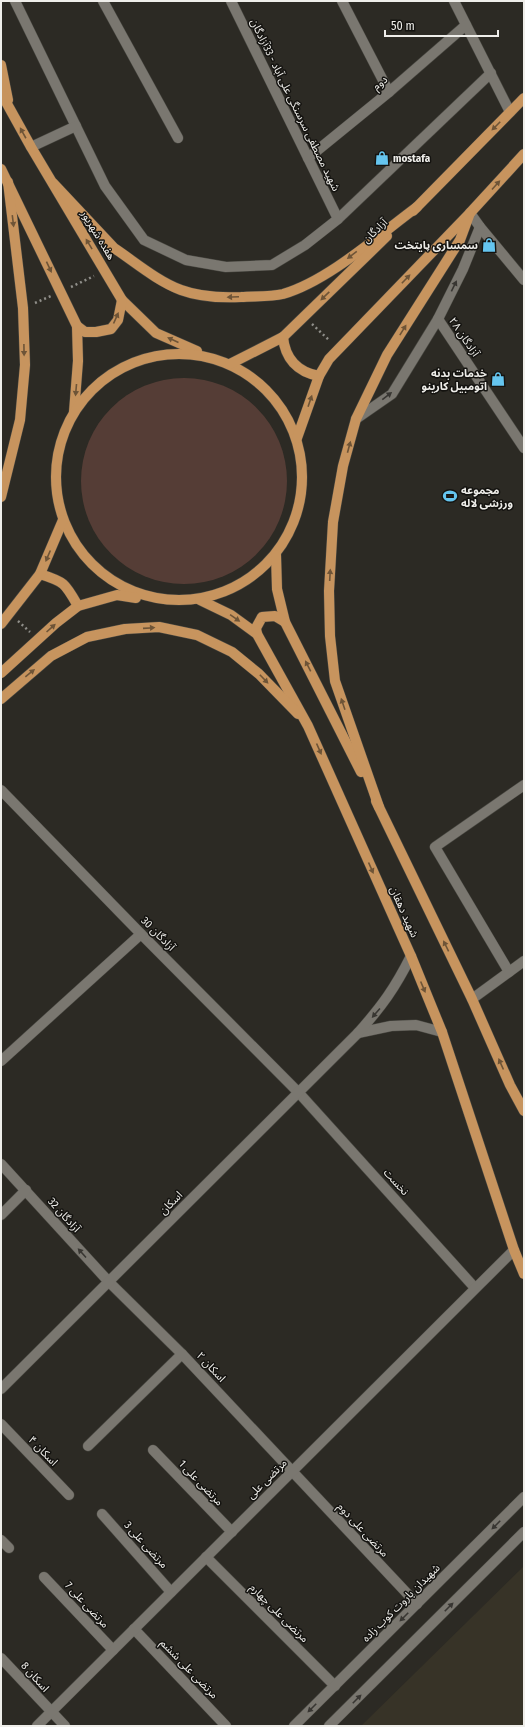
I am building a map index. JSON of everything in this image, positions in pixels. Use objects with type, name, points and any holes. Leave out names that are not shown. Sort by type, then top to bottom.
[{"type":"main road","points":[[1,65],[10,108]]},
{"type":"main road","name":"هفده شهریور","points":[[1,93],[31,147],[122,300],[156,333],[208,356]]},
{"type":"main road","name":"آزادگان","points":[[230,364],[283,337],[417,207],[524,98]]},
{"type":"main road","points":[[297,438],[319,376],[329,359],[470,213],[524,154]]},
{"type":"main road","points":[[1,169],[77,326],[78,361],[74,412],[60,446],[56,483],[63,520],[79,550],[102,574],[131,592],[164,601]]},
{"type":"main road","points":[[1,497],[20,420],[25,365],[23,308],[8,182]]},
{"type":"main road","points":[[53,183],[114,248],[180,290],[200,296],[219,298],[282,294],[308,283],[337,266],[417,207]]},
{"type":"main road","points":[[379,807],[335,681],[330,636],[329,591],[332,522],[356,419],[387,355],[460,240],[470,213]]},
{"type":"main road","points":[[77,326],[85,332],[96,332],[111,328],[118,320],[122,300]]},
{"type":"main road","points":[[283,337],[286,352],[294,364],[305,372],[319,376]]},
{"type":"main road","points":[[1,673],[37,640],[78,606],[117,595],[164,601],[200,600],[229,592],[255,576],[276,555],[296,520],[304,479],[297,438],[282,407],[259,382],[230,364],[208,356],[185,353],[154,356],[124,366],[98,384],[74,412]]},
{"type":"main road","points":[[1,624],[40,574],[63,520]]},
{"type":"main road","name":"شهید دهقان","points":[[276,555],[277,588],[285,622],[379,807],[472,999],[510,1085],[524,1111]]},
{"type":"main road","points":[[40,574],[55,579],[66,585],[78,606]]},
{"type":"main road","name":"شهید دهقان","points":[[200,600],[231,615],[257,634],[308,726],[411,956],[442,1032],[514,1250],[524,1274]]},
{"type":"main road","points":[[257,634],[256,628],[262,617],[275,616],[285,622]]},
{"type":"main road","points":[[1,699],[51,656],[87,637],[125,629],[159,627],[197,635],[232,652],[259,674],[308,726]]},
{"type":"street","points":[[15,1],[105,186],[144,240],[186,260],[226,267],[272,265],[305,245],[338,219],[491,73]]},
{"type":"street","points":[[103,1],[178,138]]},
{"type":"street","name":"شهید مصطفی سرسنگی علی آباد - 33آزادگان","points":[[231,1],[338,219]]},
{"type":"street","points":[[342,1],[389,92]]},
{"type":"street","points":[[454,1],[510,112]]},
{"type":"street","name":"دوم","points":[[308,158],[389,92],[466,25]]},
{"type":"street","points":[[31,147],[76,126]]},
{"type":"street","points":[[470,213],[524,280]]},
{"type":"street","points":[[356,419],[392,394],[438,319],[463,268],[480,227]]},
{"type":"street","name":"۲۸ آزادگان","points":[[438,319],[524,448]]},
{"type":"street","points":[[509,972],[435,846],[524,785]]},
{"type":"street","name":"آزادگان 30","points":[[1,790],[299,1093]]},
{"type":"street","points":[[1,1061],[141,934]]},
{"type":"street","name":"اسکان","points":[[1,1389],[358,1033],[384,1003],[399,980],[411,956]]},
{"type":"street","points":[[472,999],[524,961]]},
{"type":"street","points":[[358,1033],[391,1026],[416,1025],[442,1032]]},
{"type":"street","points":[[510,1085],[524,1099]]},
{"type":"street","name":"نخست","points":[[299,1093],[475,1288]]},
{"type":"street","name":"آزادگان 32","points":[[1,1164],[108,1282]]},
{"type":"street","points":[[1,1215],[26,1190]]},
{"type":"street","name":"مرتضی علی","points":[[37,1726],[514,1250]]},
{"type":"street","name":"اسکان ۲","points":[[108,1282],[182,1354],[292,1472]]},
{"type":"street","points":[[88,1446],[182,1354]]},
{"type":"street","name":"اسکان ۴","points":[[1,1424],[69,1495]]},
{"type":"street","name":"مرتضی علی 1","points":[[153,1450],[232,1532]]},
{"type":"street","name":"مرتضی علی دوم","points":[[292,1472],[417,1604]]},
{"type":"street","name":"شهیدان باروت کوب زاده","points":[[294,1726],[524,1497]]},
{"type":"street","name":"مرتضی علی 3","points":[[102,1514],[171,1592]]},
{"type":"street","points":[[329,1726],[524,1532]]},
{"type":"street","points":[[1,1540],[9,1548]]},
{"type":"street","name":"مرتضی علی چهارم","points":[[206,1557],[335,1686]]},
{"type":"street","name":"مرتضی علی 7","points":[[44,1577],[113,1650]]},
{"type":"street","name":"مرتضی علی ششم","points":[[134,1629],[226,1726]]},
{"type":"street","name":"اسکان 8","points":[[1,1658],[65,1726]]},
{"type":"path","points":[[23,308],[61,292],[105,270]]},
{"type":"path","points":[[10,613],[37,640]]},
{"type":"shaded area","points":[[184,378],[204,380],[223,386],[241,395],[257,408],[270,424],[279,442],[285,461],[287,481],[285,501],[279,520],[270,538],[257,554],[241,567],[223,576],[204,582],[184,584],[164,582],[145,576],[127,567],[111,554],[98,538],[89,520],[83,501],[81,481],[83,461],[89,442],[98,424],[111,408],[127,395],[145,386],[164,380]]},
{"type":"shaded area","points":[[524,1566],[524,1726],[361,1726]]},
{"type":"place","name":"mostafa","points":[[382,158]]},
{"type":"place","name":"سمساری پایتخت","points":[[489,245]]},
{"type":"place","name":"خدمات بدنه اتومبیل کارینو","points":[[498,379]]},
{"type":"place","name":"مجموعه ورزشی لاله","points":[[450,496]]}]
